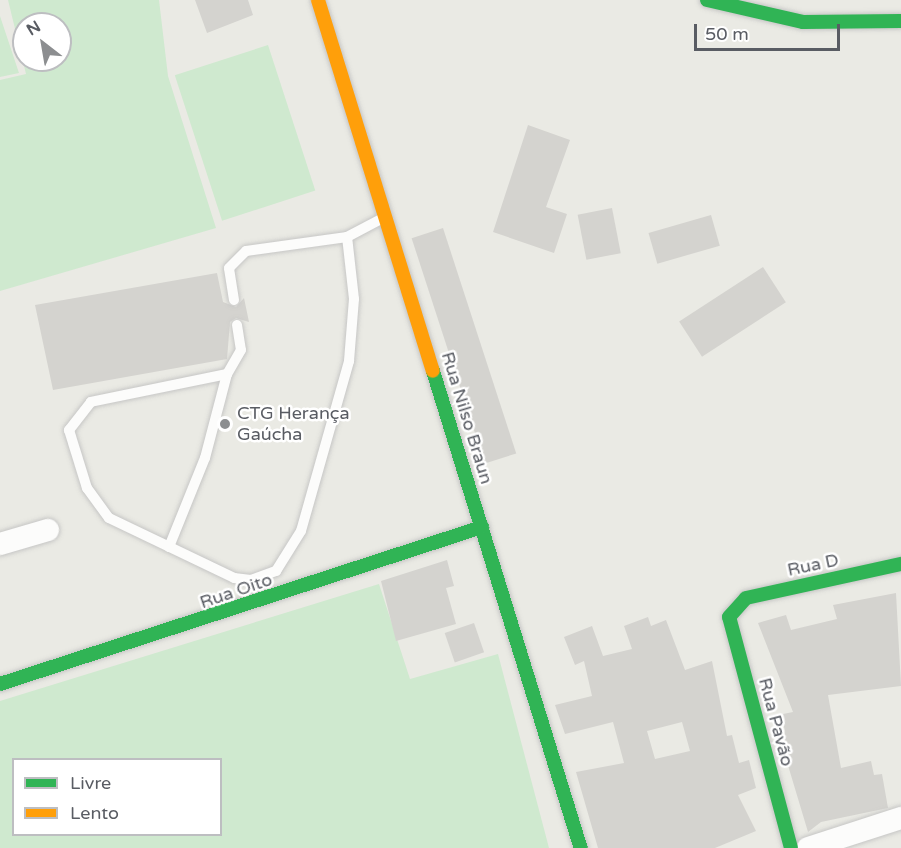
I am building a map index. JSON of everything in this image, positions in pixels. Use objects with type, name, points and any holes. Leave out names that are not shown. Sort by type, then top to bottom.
[{"type":"main road","name":"Rua Nilso Braun","points":[[318,0],[581,848]]},
{"type":"main road","points":[[707,0],[803,22],[901,21]]},
{"type":"main road","name":"Rua Oito","points":[[0,684],[482,527]]},
{"type":"main road","name":"Rua D","points":[[735,606],[746,598],[901,564]]},
{"type":"main road","name":"Rua Pavão","points":[[735,606],[729,617],[791,848]]},
{"type":"street","points":[[0,544],[48,530]]},
{"type":"street","points":[[808,848],[901,818]]},
{"type":"lane","points":[[234,300],[229,268],[246,251],[347,237],[386,216]]},
{"type":"lane","points":[[227,374],[210,382],[91,402],[69,430],[87,488],[110,518],[234,578],[251,580],[276,571],[301,531],[349,361],[354,299],[347,237]]},
{"type":"lane","points":[[169,547],[206,458],[227,374],[241,350],[237,325]]},
{"type":"green space","points":[[8,0],[159,0],[168,76],[216,228],[0,291],[0,80],[26,74],[26,72],[72,72],[72,12],[12,12],[12,16]]},
{"type":"green space","points":[[0,16],[12,52],[12,72],[19,73],[0,77]]},
{"type":"green space","points":[[268,45],[315,191],[222,221],[175,75]]},
{"type":"green space","points":[[379,584],[410,679],[498,654],[549,848],[0,848],[0,701]]},
{"type":"building","points":[[195,0],[248,0],[253,15],[207,33]]},
{"type":"building","points":[[528,125],[570,140],[546,207],[567,214],[554,253],[493,232]]},
{"type":"building","points":[[612,208],[621,253],[586,260],[578,215]]},
{"type":"building","points":[[711,215],[720,246],[657,264],[649,233]]},
{"type":"building","points":[[443,228],[516,453],[485,464],[412,238]]},
{"type":"building","points":[[763,267],[786,302],[702,357],[679,321]]},
{"type":"building","points":[[217,273],[223,302],[236,307],[244,298],[249,322],[236,318],[230,322],[227,359],[53,390],[35,305]]},
{"type":"building","points":[[447,560],[454,586],[446,588],[456,624],[396,641],[381,581]]},
{"type":"building","points":[[896,593],[901,686],[828,695],[841,768],[871,761],[874,775],[882,774],[888,808],[821,822],[808,832],[787,762],[783,714],[793,712],[758,623],[786,615],[791,630],[837,619],[833,605]]},
{"type":"building","points":[[648,617],[651,626],[666,620],[685,670],[712,661],[727,736],[732,735],[739,763],[749,760],[756,788],[738,795],[756,831],[715,848],[598,848],[576,772],[624,763],[613,722],[565,734],[555,705],[592,696],[584,661],[575,665],[564,637],[592,626],[603,656],[632,649],[624,626]],"holes":[[[682,722],[690,751],[655,759],[647,731]]]},
{"type":"building","points":[[474,623],[484,652],[455,662],[445,633]]},
{"type":"traffic: fast","points":[[707,0],[803,22],[901,21]]},
{"type":"traffic: fast","points":[[433,371],[581,848]]},
{"type":"traffic: fast","points":[[0,684],[482,527]]},
{"type":"traffic: fast","points":[[791,848],[729,617],[746,598],[901,564]]},
{"type":"traffic: slow","points":[[318,0],[433,371]]},
{"type":"place","name":"CTG Herança Gaúcha","points":[[225,424]]}]
